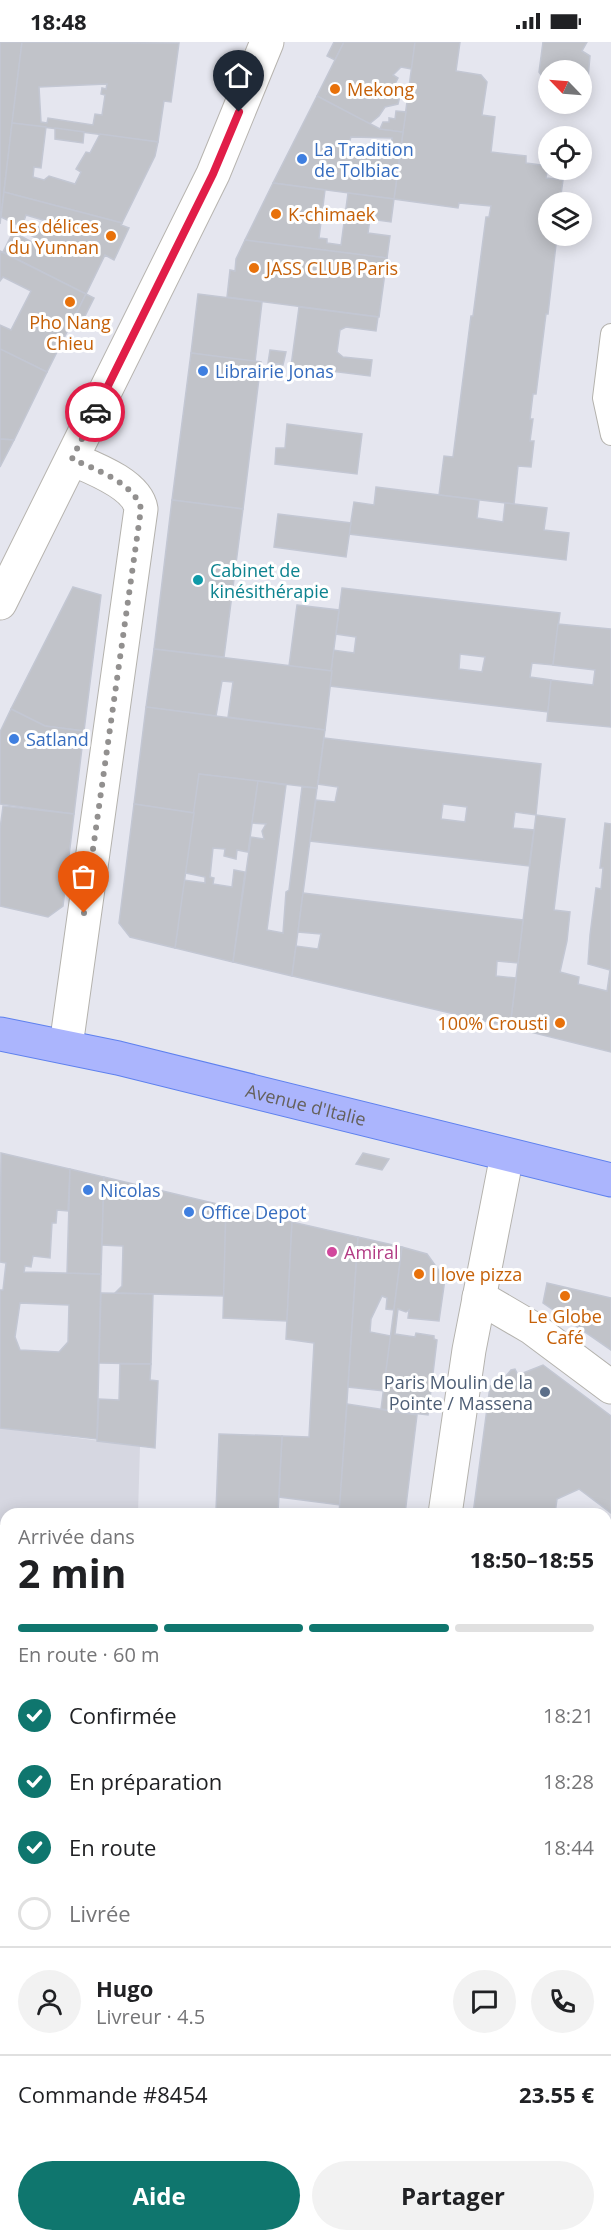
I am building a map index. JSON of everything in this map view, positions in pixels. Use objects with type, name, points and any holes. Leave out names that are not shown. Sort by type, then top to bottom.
[{"type":"main road","name":"Avenue d'Italie","points":[[0,1034],[66,1046],[611,1180]]},
{"type":"street","points":[[0,603],[213,174],[267,42]]},
{"type":"street","points":[[66,1046],[141,509],[138,498],[129,490],[72,459]]},
{"type":"street","points":[[446,1508],[469,1350],[507,1155]]},
{"type":"street","points":[[479,1297],[532,1328],[611,1387]]},
{"type":"lane","points":[[611,334],[603,398],[611,435]]},
{"type":"shaded area","points":[[0,1428],[140,1446],[138,1508],[0,1508]]},
{"type":"building","points":[[0,42],[22,42],[0,224]]},
{"type":"building","points":[[22,42],[179,43],[171,102],[164,101],[158,142],[12,123]],"holes":[[[107,84],[106,89],[102,88],[101,94],[105,95],[102,115],[95,114],[93,125],[48,118],[47,123],[41,122],[39,87]]]},
{"type":"building","points":[[334,42],[344,42],[335,60],[327,56]]},
{"type":"building","points":[[344,42],[415,42],[412,69],[401,67],[393,75],[398,78],[395,84],[402,87],[398,104],[385,107],[369,124],[317,96]]},
{"type":"building","points":[[415,42],[460,42],[456,71],[481,75],[487,82],[482,115],[495,117],[491,152],[526,156],[526,163],[538,165],[538,180],[563,180],[561,192],[538,192],[538,246],[556,246],[548,314],[546,314],[536,394],[533,394],[530,419],[533,419],[530,441],[534,441],[531,467],[518,466],[514,504],[439,495],[444,456],[453,457],[471,316],[473,316],[486,217],[489,217],[491,206],[459,203],[458,208],[394,199]]},
{"type":"building","points":[[543,42],[587,42],[582,51],[590,56],[590,60],[541,60]]},
{"type":"building","points":[[317,96],[380,129],[403,132],[394,199],[273,183]],"holes":[[[351,137],[392,138],[391,148],[360,146],[358,149],[349,143]]]},
{"type":"building","points":[[396,111],[406,112],[403,132],[380,129],[383,122],[389,122],[389,118],[395,119]]},
{"type":"building","points":[[12,123],[46,127],[41,168],[34,167],[33,177],[44,180],[49,176],[75,184],[81,172],[76,169],[86,152],[90,153],[100,134],[158,142],[155,156],[122,223],[4,192]]},
{"type":"building","points":[[55,128],[84,132],[83,143],[55,139]]},
{"type":"building","points":[[273,183],[325,190],[319,238],[327,239],[327,243],[341,245],[348,193],[394,199],[391,222],[370,219],[368,233],[390,236],[387,258],[245,240]]},
{"type":"building","points":[[4,192],[122,223],[121,225],[129,228],[114,260],[105,255],[86,294],[3,252],[13,232],[34,243],[40,249],[44,242],[28,234],[34,225],[42,229],[44,224],[52,227],[53,223],[26,215],[22,227],[1,217]]},
{"type":"building","points":[[245,240],[387,258],[379,317],[227,297],[230,270],[235,271],[236,259]]},
{"type":"building","points":[[0,251],[86,294],[47,372],[0,349],[0,325],[11,330],[31,291],[3,277],[0,281]]},
{"type":"building","points":[[86,294],[94,298],[80,326],[72,322]]},
{"type":"building","points":[[198,294],[262,302],[255,362],[191,353]]},
{"type":"building","points":[[299,307],[378,317],[376,331],[346,327],[340,330],[337,352],[343,357],[372,360],[370,376],[291,366]]},
{"type":"building","points":[[0,349],[47,372],[14,440],[0,439]]},
{"type":"building","points":[[270,350],[286,352],[283,365],[268,363]]},
{"type":"building","points":[[191,353],[261,362],[243,509],[172,500]]},
{"type":"building","points":[[272,363],[282,365],[279,376],[270,375]]},
{"type":"building","points":[[287,424],[362,434],[357,474],[275,464],[276,448],[285,448]]},
{"type":"building","points":[[0,439],[14,440],[0,467]]},
{"type":"building","points":[[376,487],[479,500],[477,518],[503,522],[505,503],[547,508],[544,530],[569,533],[566,560],[349,534],[354,502],[374,505]]},
{"type":"building","name":"Cabinet de kinésithérapie","points":[[172,500],[243,509],[224,657],[154,649]]},
{"type":"building","points":[[278,514],[351,523],[346,557],[274,547]]},
{"type":"building","points":[[73,587],[101,595],[84,731],[45,726],[11,709]]},
{"type":"building","points":[[342,588],[560,613],[553,665],[532,663],[530,677],[551,680],[548,712],[330,686],[333,650],[354,653],[356,637],[336,634]],"holes":[[[460,654],[485,657],[482,672],[459,669]]]},
{"type":"building","points":[[297,605],[339,610],[331,671],[289,666]]},
{"type":"building","points":[[558,624],[611,629],[611,727],[547,721],[551,680],[593,685],[595,670],[553,665]]},
{"type":"building","points":[[154,649],[332,671],[325,730],[228,717],[233,682],[222,681],[216,716],[146,707]]},
{"type":"building","points":[[146,707],[325,730],[317,788],[199,774],[194,813],[134,804]]},
{"type":"building","points":[[11,709],[45,726],[84,731],[74,814],[0,804],[0,732]]},
{"type":"building","points":[[324,738],[541,764],[536,815],[515,812],[513,828],[534,830],[529,866],[310,841],[316,800],[335,802],[338,787],[318,784]],"holes":[[[443,804],[467,807],[465,822],[441,819]]]},
{"type":"building","points":[[199,774],[258,781],[248,852],[237,850],[236,859],[224,856],[225,849],[213,848],[210,877],[214,878],[213,884],[232,887],[234,870],[245,872],[233,962],[175,948],[184,880],[205,883],[205,877],[185,873]]},
{"type":"building","points":[[258,781],[286,785],[267,930],[283,933],[286,892],[289,890],[302,787],[317,788],[292,976],[233,962],[251,837],[264,839],[262,831],[266,824],[252,823]]},
{"type":"building","points":[[134,804],[194,813],[175,948],[130,937],[119,923]]},
{"type":"building","points":[[3,806],[74,814],[63,906],[48,917],[0,906],[0,829]]},
{"type":"building","points":[[536,815],[565,819],[554,910],[570,912],[567,941],[560,972],[579,977],[578,984],[607,991],[610,970],[588,964],[596,888],[601,889],[603,868],[600,868],[605,823],[611,824],[611,1052],[510,1027]]},
{"type":"building","points":[[303,893],[523,920],[518,963],[497,961],[496,976],[516,978],[510,1027],[292,976],[296,946],[318,949],[321,934],[298,932]]},
{"type":"building","points":[[1,1153],[70,1169],[68,1211],[57,1210],[56,1223],[52,1223],[50,1258],[33,1256],[31,1267],[25,1266],[24,1272],[101,1274],[97,1439],[0,1428],[0,1290],[3,1290],[6,1263],[0,1262]],"holes":[[[20,1303],[69,1305],[68,1342],[59,1352],[20,1350],[15,1337]]]},
{"type":"building","points":[[363,1153],[389,1159],[382,1170],[356,1164]]},
{"type":"building","points":[[70,1169],[104,1177],[101,1274],[67,1273]]},
{"type":"building","points":[[104,1177],[226,1206],[224,1296],[115,1293],[122,1286],[123,1246],[102,1245]]},
{"type":"building","points":[[226,1206],[292,1222],[287,1321],[223,1318]]},
{"type":"building","points":[[292,1222],[358,1237],[340,1505],[279,1497],[282,1436],[309,1437],[314,1343],[286,1339]]},
{"type":"building","points":[[358,1237],[402,1247],[394,1310],[386,1309],[387,1298],[382,1296],[371,1319],[370,1332],[391,1336],[384,1391],[348,1387]]},
{"type":"building","points":[[402,1247],[427,1254],[445,1279],[439,1321],[408,1318],[409,1310],[406,1312],[398,1309],[395,1334],[415,1337],[416,1333],[434,1336],[437,1340],[428,1415],[381,1409]]},
{"type":"building","points":[[547,1283],[611,1298],[611,1350],[543,1303]]},
{"type":"building","points":[[101,1293],[153,1294],[151,1364],[99,1363]]},
{"type":"building","points":[[120,1364],[151,1364],[150,1380],[158,1381],[155,1448],[97,1441],[99,1399],[119,1400]]},
{"type":"building","points":[[543,1365],[611,1416],[611,1508],[604,1508],[579,1489],[557,1499],[556,1508],[474,1508],[490,1386],[500,1383],[511,1370],[515,1369],[518,1375]]},
{"type":"building","points":[[347,1404],[417,1415],[406,1508],[339,1508]]},
{"type":"building","points":[[219,1434],[282,1436],[278,1508],[216,1508]]},
{"type":"way so far","points":[[84,913],[141,509],[138,498],[129,490],[72,459],[95,412]]},
{"type":"place","name":"Mekong","points":[[335,89]]},
{"type":"place","name":"La Tradition de Tolbiac","points":[[302,159]]},
{"type":"place","name":"K-chimaek","points":[[276,214]]},
{"type":"place","name":"Les délices du Yunnan","points":[[111,236]]},
{"type":"place","name":"JASS CLUB Paris","points":[[254,268]]},
{"type":"place","name":"Pho Nang Chieu","points":[[70,302]]},
{"type":"place","name":"Librairie Jonas","points":[[203,371]]},
{"type":"place","name":"Cabinet de kinésithérapie","points":[[198,580]]},
{"type":"place","name":"Satland","points":[[14,739]]},
{"type":"place","name":"100% Crousti","points":[[560,1023]]},
{"type":"place","name":"Nicolas","points":[[88,1190]]},
{"type":"place","name":"Office Depot","points":[[189,1212]]},
{"type":"place","name":"Amiral","points":[[332,1252]]},
{"type":"place","name":"I love pizza","points":[[419,1274]]},
{"type":"place","name":"Le Globe Café","points":[[565,1296]]},
{"type":"place","name":"Paris Moulin de la Pointe / Massena","points":[[545,1392]]},
{"type":"route","points":[[95,412],[213,174],[239,112]]}]
